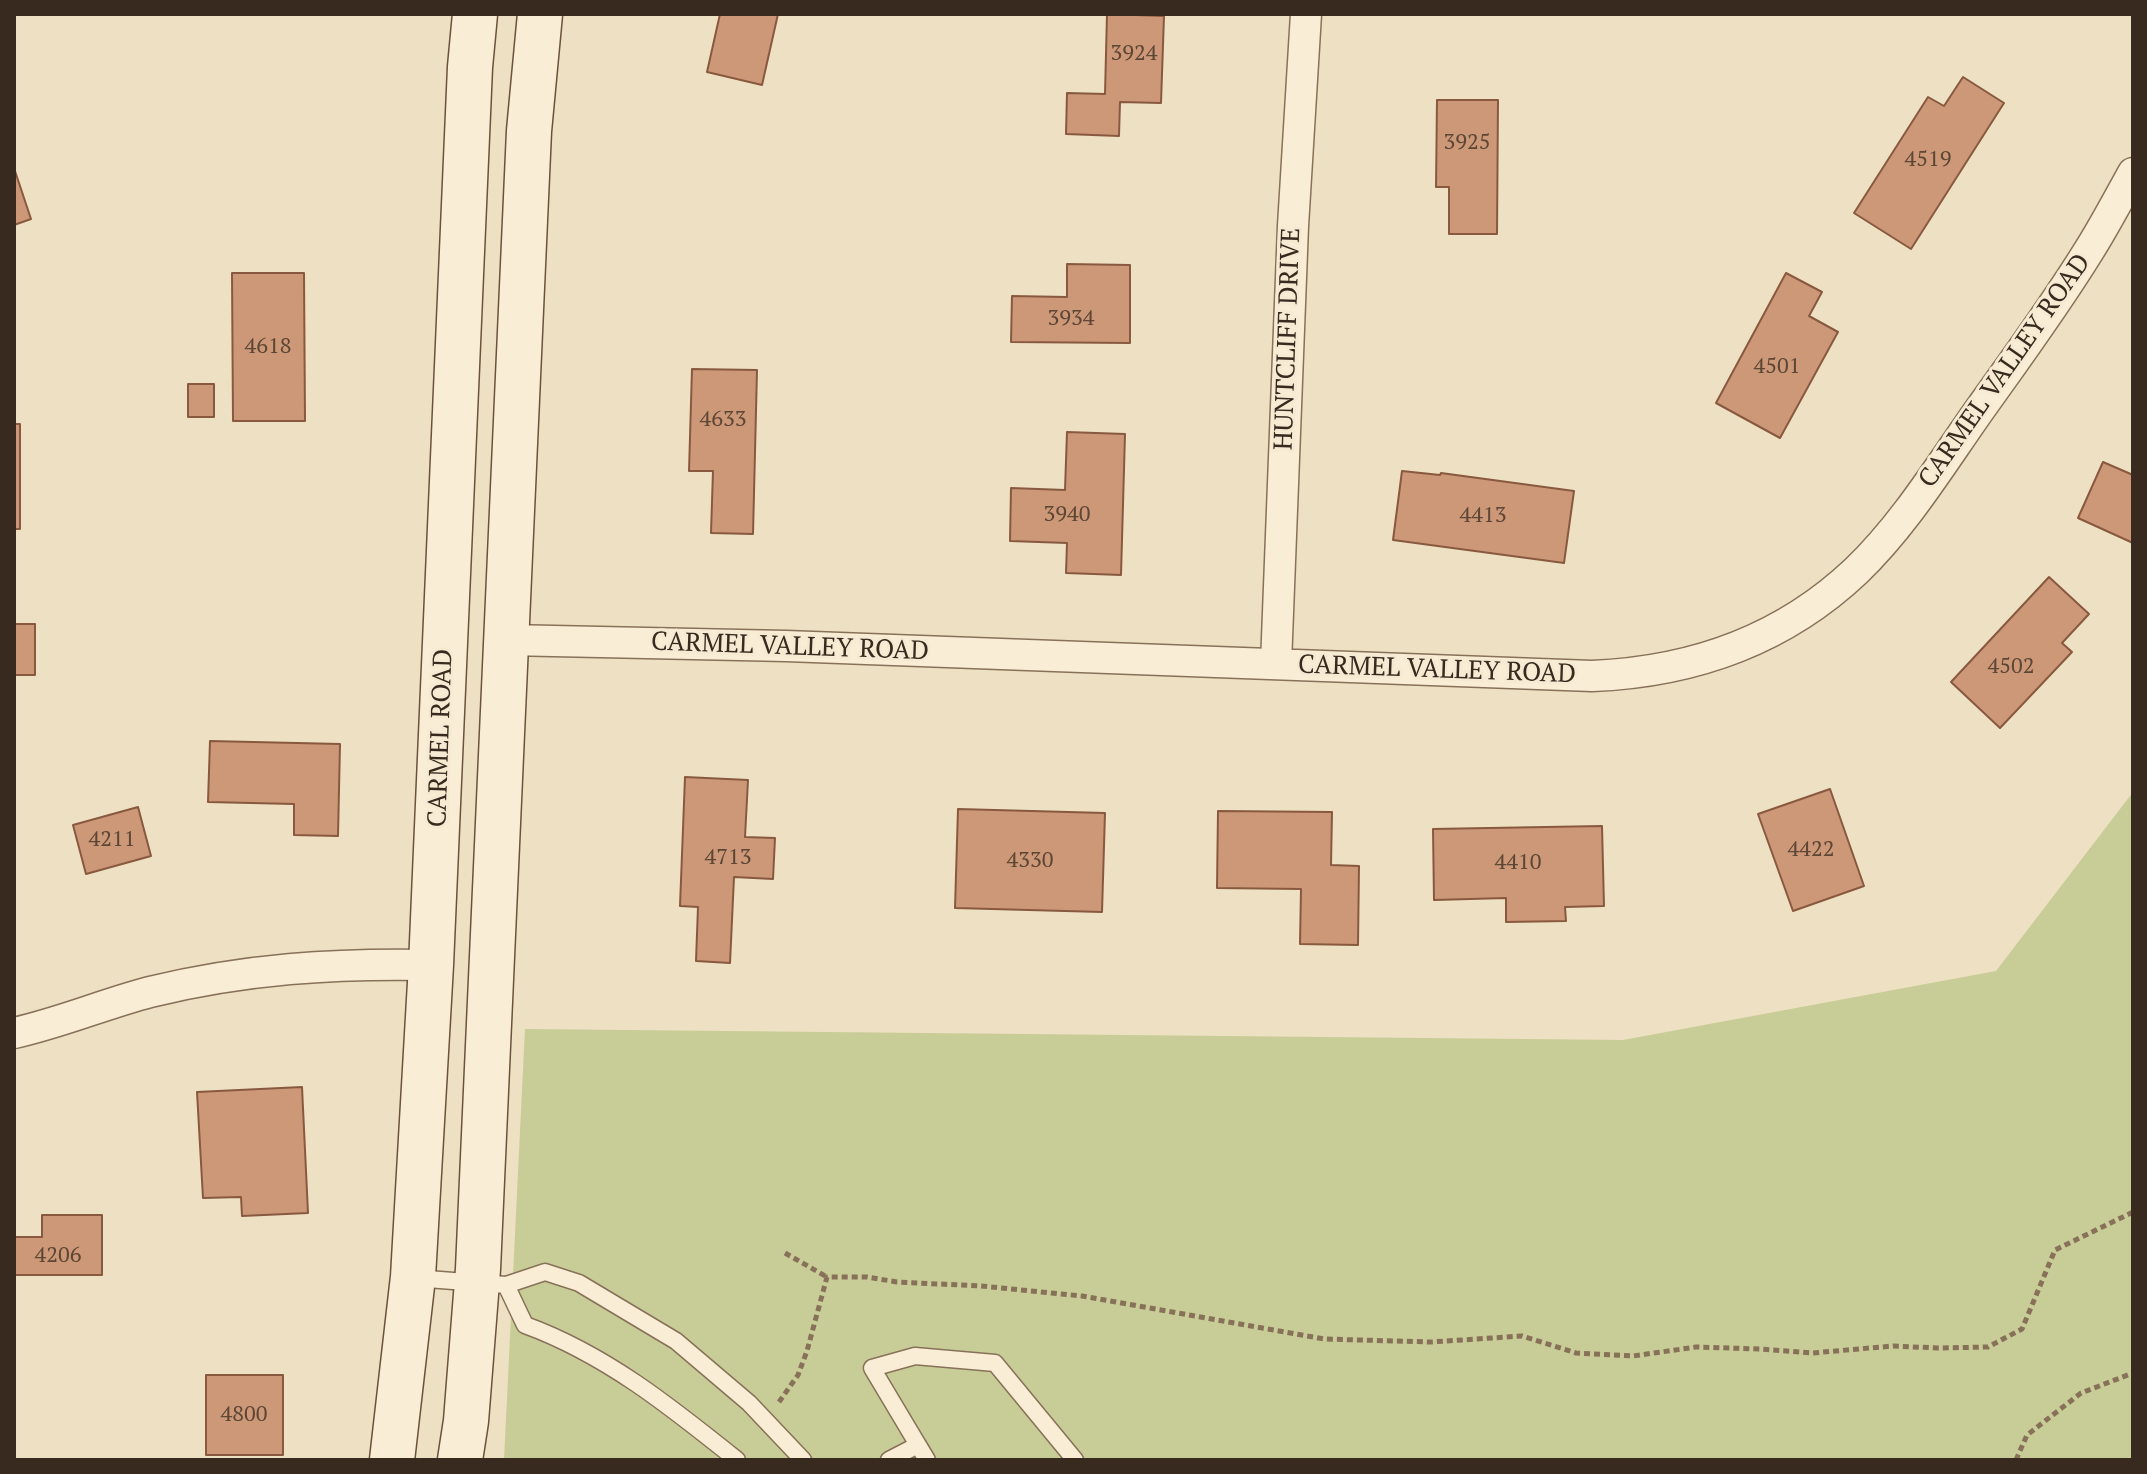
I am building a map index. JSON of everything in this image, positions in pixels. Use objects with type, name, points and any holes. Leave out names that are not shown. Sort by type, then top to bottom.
[{"type":"main road","name":"CARMEL ROAD","points":[[392,1460],[413,1277],[431,965],[469,83],[475,14]]},
{"type":"main road","points":[[460,1460],[491,1284],[507,640],[529,131],[540,14]]},
{"type":"street","name":"HUNTCLIFF DRIVE","points":[[1276,664],[1293,226],[1306,14]]},
{"type":"street","name":"CARMEL VALLEY ROAD","points":[[507,640],[786,646],[1592,676],[1624,675],[1687,664],[1747,644],[1779,628],[1807,611],[1857,570],[1899,523],[1986,401],[2087,253],[2133,173]]},
{"type":"street","points":[[14,1033],[148,993],[238,974],[315,965],[431,965]]},
{"type":"lane","points":[[413,1277],[491,1284],[545,1272],[579,1283],[676,1341],[749,1403],[803,1460]]},
{"type":"lane","points":[[491,1284],[525,1325],[558,1337],[627,1376],[737,1460]]},
{"type":"lane","points":[[889,1460],[922,1453],[872,1368],[915,1356],[995,1363],[1075,1460]]},
{"type":"path","points":[[785,1253],[827,1277],[867,1277],[1082,1296],[1324,1339],[1431,1342],[1522,1336],[1576,1353],[1633,1356],[1696,1347],[1813,1353],[1893,1346],[1988,1347],[2022,1329],[2055,1250],[2133,1212]]},
{"type":"path","points":[[779,1402],[798,1375],[827,1277]]},
{"type":"path","points":[[2016,1460],[2027,1435],[2081,1393],[2133,1373]]},
{"type":"green space","points":[[2133,792],[2133,1460],[504,1460],[525,1029],[1623,1040],[1996,971]]},
{"type":"building","points":[[720,14],[778,14],[762,85],[707,72]]},
{"type":"building","points":[[1107,14],[1164,16],[1161,103],[1120,102],[1119,136],[1066,134],[1067,93],[1105,94]]},
{"type":"building","points":[[1963,77],[2004,103],[1911,249],[1854,213],[1928,97],[1944,106]]},
{"type":"building","points":[[1437,100],[1498,100],[1497,234],[1449,234],[1449,187],[1436,187]]},
{"type":"building","points":[[14,168],[31,219],[14,225]]},
{"type":"building","points":[[1067,264],[1130,265],[1130,343],[1011,342],[1012,296],[1067,297]]},
{"type":"building","points":[[232,273],[304,273],[305,421],[233,421]]},
{"type":"building","points":[[1786,273],[1822,292],[1809,316],[1838,332],[1780,438],[1716,403]]},
{"type":"building","points":[[692,369],[757,370],[753,534],[711,533],[713,471],[689,471]]},
{"type":"building","points":[[188,384],[214,384],[214,417],[188,417]]},
{"type":"building","points":[[14,424],[20,424],[20,529],[14,529]]},
{"type":"building","points":[[1067,432],[1125,434],[1121,575],[1066,573],[1067,543],[1010,541],[1011,488],[1065,490]]},
{"type":"building","points":[[2103,462],[2133,475],[2133,543],[2078,518]]},
{"type":"building","points":[[1402,471],[1441,473],[1574,491],[1564,563],[1393,540]]},
{"type":"building","points":[[2049,577],[2089,614],[2062,643],[2072,652],[2000,728],[1951,682]]},
{"type":"building","points":[[14,624],[35,624],[35,675],[14,675]]},
{"type":"building","points":[[210,741],[340,744],[338,836],[294,835],[294,804],[208,802]]},
{"type":"building","points":[[685,777],[748,780],[745,837],[775,838],[773,879],[734,877],[730,963],[696,961],[698,907],[680,906]]},
{"type":"building","points":[[1830,789],[1864,886],[1793,911],[1758,814]]},
{"type":"building","points":[[138,807],[151,856],[86,874],[73,825]]},
{"type":"building","points":[[958,809],[1105,813],[1102,912],[955,908]]},
{"type":"building","points":[[1218,811],[1332,812],[1331,865],[1359,866],[1358,945],[1300,944],[1301,889],[1217,888]]},
{"type":"building","points":[[1602,826],[1604,906],[1565,907],[1566,921],[1506,922],[1506,898],[1434,900],[1433,829]]},
{"type":"building","points":[[302,1087],[308,1213],[242,1216],[241,1197],[203,1198],[197,1092]]},
{"type":"building","points":[[42,1215],[102,1215],[102,1275],[14,1275],[14,1237],[42,1237]]},
{"type":"building","points":[[206,1375],[283,1375],[283,1455],[206,1455]]}]
